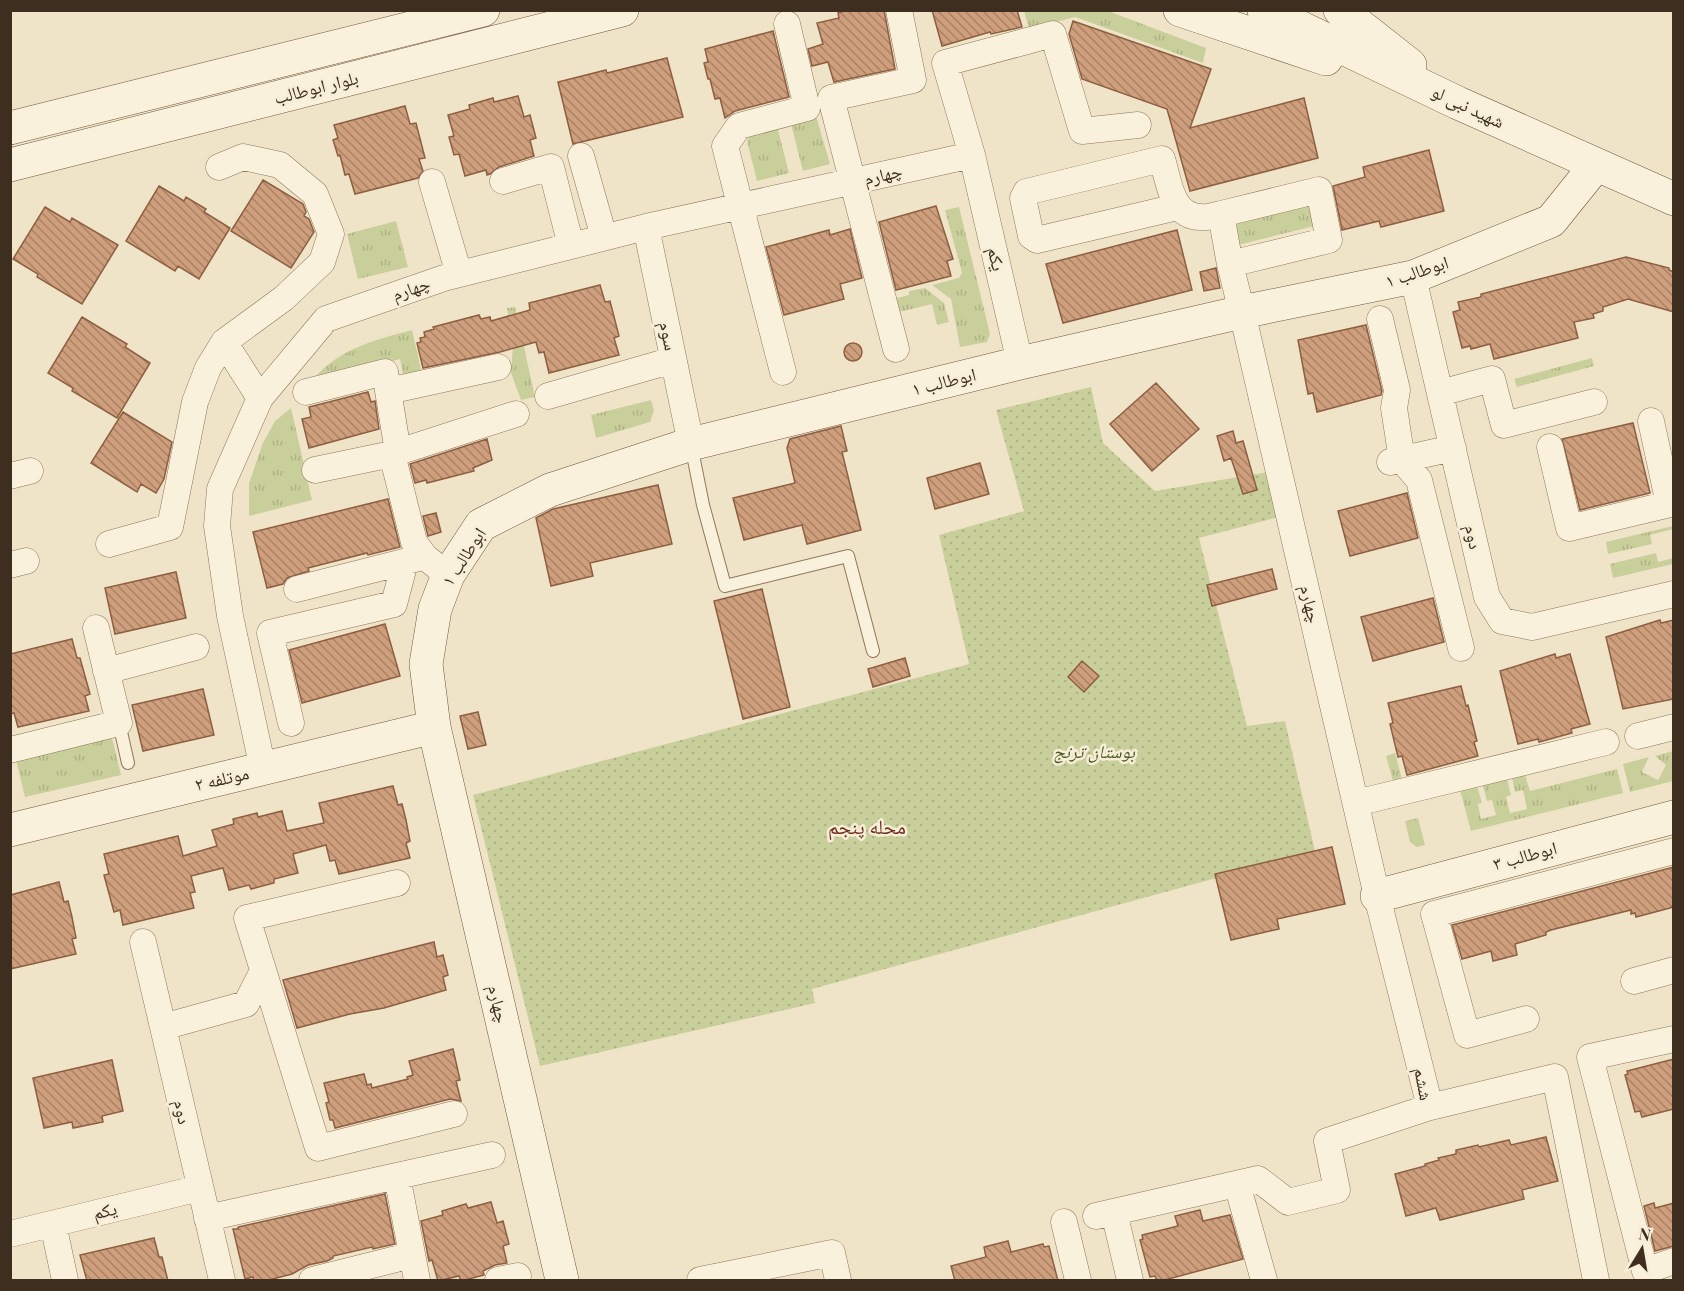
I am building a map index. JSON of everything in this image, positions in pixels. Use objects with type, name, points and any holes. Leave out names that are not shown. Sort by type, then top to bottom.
[{"type":"street","name":"بلوار ابوطالب","points":[[10,129],[483,10]]},
{"type":"street","name":"بلوار ابوطالب","points":[[10,165],[622,10]]},
{"type":"street","points":[[896,349],[831,98],[913,80],[899,10]]},
{"type":"street","points":[[1180,10],[1458,103]]},
{"type":"street","name":"شهید نبی لو","points":[[1264,10],[1458,103],[1674,199]]},
{"type":"street","points":[[1340,10],[1458,103]]},
{"type":"street","points":[[783,372],[725,146],[739,126],[807,108],[787,24]]},
{"type":"street","name":"یکم","points":[[1020,363],[972,155],[945,63],[1053,34],[1082,131],[1138,125]]},
{"type":"street","name":"چهارم","points":[[263,769],[230,616],[217,526],[220,489],[260,398],[326,319],[459,274],[604,237],[972,155]]},
{"type":"street","points":[[581,156],[604,237]]},
{"type":"street","points":[[109,544],[170,527],[195,402],[208,369],[224,342],[284,298],[322,262],[331,234],[315,194],[280,165],[243,157],[219,167]]},
{"type":"street","points":[[1177,207],[1037,240],[1031,236],[1023,198],[1026,192],[1162,159],[1177,207],[1186,214],[1201,218],[1319,190],[1329,240],[1230,264]]},
{"type":"street","name":"ابوطالب ۱","points":[[434,727],[426,664],[435,609],[426,564],[481,525],[550,490],[691,444],[1020,363],[1242,312],[1413,278],[1551,221],[1596,165]]},
{"type":"street","points":[[503,181],[551,167],[571,246]]},
{"type":"street","points":[[432,182],[459,274]]},
{"type":"street","name":"چهارم","points":[[1221,214],[1230,264],[1377,896]]},
{"type":"street","name":"سوم","points":[[646,227],[691,444]]},
{"type":"street","name":"دوم","points":[[1413,278],[1487,597],[1502,621],[1532,627],[1674,594]]},
{"type":"street","points":[[1380,319],[1397,390],[1394,408],[1396,461],[1419,480],[1461,648]]},
{"type":"street","points":[[224,342],[260,398]]},
{"type":"street","points":[[548,396],[673,360]]},
{"type":"street","points":[[388,391],[498,367]]},
{"type":"street","points":[[306,392],[385,372],[395,453],[414,542],[426,564]]},
{"type":"street","points":[[1440,393],[1492,379],[1504,425],[1594,402]]},
{"type":"street","points":[[315,470],[395,453],[516,414]]},
{"type":"street","points":[[1550,447],[1569,528],[1671,504],[1651,421]]},
{"type":"street","points":[[1396,461],[1453,448]]},
{"type":"street","points":[[297,589],[426,564]]},
{"type":"street","points":[[291,723],[270,633],[394,604],[426,564]]},
{"type":"street","points":[[10,750],[119,723],[96,628]]},
{"type":"street","points":[[106,671],[196,647]]},
{"type":"street","name":"چهارم","points":[[434,727],[562,1281]]},
{"type":"street","name":"موتلفه ۲","points":[[10,830],[434,727]]},
{"type":"street","points":[[1638,736],[1674,727]]},
{"type":"street","points":[[1356,803],[1605,742]]},
{"type":"street","name":"ابوطالب ۳","points":[[1377,896],[1674,817]]},
{"type":"street","points":[[1526,1019],[1467,1035],[1434,914],[1674,851]]},
{"type":"street","points":[[398,883],[247,918],[318,1148],[454,1114]]},
{"type":"street","name":"ششم","points":[[1237,1184],[1258,1179],[1288,1202],[1337,1190],[1327,1141],[1430,1107],[1377,896]]},
{"type":"street","name":"دوم","points":[[143,942],[222,1281]]},
{"type":"street","points":[[1634,981],[1674,970]]},
{"type":"street","points":[[163,1027],[246,1004],[263,971]]},
{"type":"street","points":[[1674,1039],[1590,1057],[1645,1271],[1674,1261]]},
{"type":"street","points":[[1430,1107],[1555,1077],[1596,1281]]},
{"type":"street","points":[[207,1218],[492,1155]]},
{"type":"street","points":[[397,1176],[417,1281]]},
{"type":"street","points":[[1130,1281],[1105,1214],[1237,1184],[1264,1281]]},
{"type":"street","name":"یکم","points":[[10,1234],[200,1188]]},
{"type":"street","points":[[1064,1222],[1078,1281]]},
{"type":"street","points":[[53,1224],[65,1281]]},
{"type":"street","points":[[700,1281],[832,1253],[838,1281]]},
{"type":"street","points":[[312,1281],[412,1255]]},
{"type":"lane","points":[[691,444],[703,505],[725,586],[848,556],[873,651]]},
{"type":"lane","points":[[119,723],[128,763]]},
{"type":"green space","points":[[1024,11],[1108,11],[1206,48],[1203,63],[1075,17],[1029,29]]},
{"type":"green space","points":[[816,116],[830,164],[803,171],[791,124]]},
{"type":"green space","points":[[777,126],[789,173],[757,181],[747,141],[751,132]]},
{"type":"green space","points":[[1318,201],[1322,224],[1234,246],[1233,229],[1241,219]]},
{"type":"green space","points":[[959,207],[990,334],[987,342],[960,347],[951,299],[932,285],[959,278],[962,273],[945,210]]},
{"type":"green space","points":[[396,221],[408,267],[358,279],[347,234]]},
{"type":"green space","points":[[925,288],[944,303],[949,322],[937,325],[932,304],[891,314],[889,300],[909,295],[909,291]]},
{"type":"green space","points":[[515,307],[535,397],[521,400],[511,373],[513,345],[507,308]]},
{"type":"green space","points":[[412,330],[423,378],[405,384],[400,359],[310,384],[331,363],[356,348]]},
{"type":"green space","points":[[1592,358],[1594,366],[1517,387],[1514,379]]},
{"type":"green space","name":"بوستان ترنج","points":[[1091,387],[1103,443],[1155,491],[1268,472],[1279,517],[1199,538],[1247,726],[1285,721],[1315,851],[812,989],[815,1003],[540,1066],[473,795],[969,664],[939,535],[1024,511],[996,410]]},
{"type":"green space","points":[[651,400],[654,410],[650,422],[596,438],[591,415]]},
{"type":"green space","points":[[291,408],[312,500],[249,516],[249,483],[263,443],[275,421]]},
{"type":"green space","points":[[1673,526],[1673,529],[1650,535],[1652,544],[1608,554],[1606,542]]},
{"type":"green space","points":[[1656,553],[1658,562],[1673,558],[1673,564],[1613,578],[1610,564]]},
{"type":"green space","points":[[112,738],[121,775],[25,797],[16,760]]},
{"type":"green space","points":[[1673,751],[1673,781],[1630,792],[1623,764],[1649,757],[1642,772],[1658,780],[1666,765],[1655,756]]},
{"type":"green space","points":[[1395,753],[1402,779],[1393,781],[1386,756]]},
{"type":"green space","points":[[1617,769],[1623,793],[1471,831],[1460,790],[1477,786],[1482,803],[1478,804],[1481,819],[1496,815],[1492,800],[1487,801],[1483,785],[1507,779],[1511,795],[1506,797],[1510,813],[1527,809],[1523,790],[1515,792],[1512,778],[1525,775],[1530,791]]},
{"type":"green space","points":[[1418,818],[1425,845],[1417,847],[1410,842],[1405,821]]},
{"type":"building","points":[[847,10],[884,10],[895,69],[834,82],[828,62],[812,66],[808,49],[823,44],[817,23],[839,18],[838,13]]},
{"type":"building","points":[[932,10],[1017,10],[1022,27],[991,34],[990,32],[942,46]]},
{"type":"building","points":[[1073,21],[1211,69],[1190,128],[1304,98],[1318,158],[1190,191],[1167,109],[1082,79],[1069,34]]},
{"type":"building","points":[[773,31],[789,97],[735,111],[725,118],[720,98],[715,99],[710,79],[708,79],[704,63],[708,62],[705,49]]},
{"type":"building","points":[[667,58],[683,117],[573,144],[558,82]]},
{"type":"building","points":[[518,96],[524,117],[530,115],[536,138],[530,140],[534,156],[499,167],[487,175],[486,170],[465,176],[459,154],[454,155],[449,137],[454,136],[448,115],[470,109],[469,105],[493,98],[494,102]]},
{"type":"building","points":[[405,106],[410,124],[416,123],[425,158],[419,159],[423,171],[418,178],[355,194],[349,174],[345,175],[333,140],[338,138],[334,125]]},
{"type":"building","points":[[1429,150],[1444,211],[1381,227],[1379,221],[1342,230],[1333,186],[1365,177],[1363,167]]},
{"type":"building","points":[[263,180],[303,204],[306,212],[304,216],[309,219],[314,232],[291,268],[231,231]]},
{"type":"building","points":[[159,186],[184,201],[186,197],[206,209],[204,212],[230,228],[199,279],[178,266],[175,271],[126,241]]},
{"type":"building","points":[[936,206],[953,259],[947,261],[951,276],[896,290],[879,222]]},
{"type":"building","points":[[45,207],[70,222],[72,218],[118,245],[82,304],[37,277],[38,274],[13,259]]},
{"type":"building","points":[[850,229],[862,278],[840,284],[844,299],[784,315],[766,247],[829,230],[830,235]]},
{"type":"building","points":[[1177,230],[1192,290],[1063,323],[1046,264]]},
{"type":"building","points":[[1626,257],[1669,268],[1674,272],[1674,312],[1628,299],[1603,307],[1603,311],[1593,314],[1594,318],[1574,322],[1578,338],[1494,359],[1490,344],[1471,349],[1470,346],[1462,348],[1453,312],[1460,310],[1458,302]]},
{"type":"building","points":[[1216,268],[1220,288],[1204,291],[1200,272]]},
{"type":"building","points":[[600,285],[605,302],[610,301],[619,336],[614,338],[619,355],[549,373],[544,352],[539,353],[536,342],[423,368],[417,343],[421,342],[420,338],[425,337],[424,332],[434,329],[433,327],[479,315],[481,319],[490,317],[491,321],[530,310],[529,303]]},
{"type":"building","points":[[82,317],[127,344],[125,347],[150,363],[117,418],[72,391],[73,388],[48,373]]},
{"type":"building","points":[[1366,325],[1382,391],[1381,395],[1317,412],[1313,393],[1308,394],[1298,340]]},
{"type":"building","points":[[853,343],[859,346],[862,352],[859,358],[853,361],[847,358],[844,352],[847,346]]},
{"type":"building","points":[[1156,383],[1199,429],[1152,471],[1110,424]]},
{"type":"building","points":[[368,392],[371,402],[375,401],[379,429],[309,448],[302,419],[311,417],[309,407]]},
{"type":"building","points":[[123,412],[172,442],[164,479],[156,493],[141,484],[137,492],[91,463]]},
{"type":"building","points":[[1633,423],[1650,493],[1580,510],[1562,439]]},
{"type":"building","points":[[841,426],[847,451],[842,452],[861,530],[807,544],[802,525],[744,540],[733,498],[795,483],[787,448],[790,439]]},
{"type":"building","points":[[1233,431],[1236,443],[1243,441],[1257,490],[1243,494],[1231,458],[1224,461],[1217,436]]},
{"type":"building","points":[[487,439],[492,460],[473,468],[474,471],[427,483],[426,480],[415,483],[410,464]]},
{"type":"building","points":[[980,463],[989,494],[935,509],[927,478]]},
{"type":"building","points":[[658,485],[672,544],[590,563],[593,576],[551,586],[536,518],[553,509]]},
{"type":"building","points":[[1407,493],[1418,538],[1350,556],[1338,511]]},
{"type":"building","points":[[388,499],[400,547],[308,568],[309,571],[287,578],[283,584],[267,588],[253,532]]},
{"type":"building","points":[[436,513],[441,532],[428,536],[423,516]]},
{"type":"building","points":[[1272,569],[1277,589],[1212,606],[1207,585]]},
{"type":"building","points":[[176,572],[186,618],[115,634],[105,588]]},
{"type":"building","points":[[762,589],[790,707],[743,719],[714,601]]},
{"type":"building","points":[[1433,598],[1444,642],[1373,661],[1361,617]]},
{"type":"building","points":[[1660,620],[1661,623],[1674,620],[1674,699],[1623,709],[1606,637]]},
{"type":"building","points":[[385,624],[400,676],[302,703],[289,650]]},
{"type":"building","points":[[72,639],[90,694],[85,696],[89,711],[18,727],[14,713],[10,714],[10,654]]},
{"type":"building","points":[[1555,654],[1556,658],[1570,654],[1590,724],[1571,729],[1572,733],[1539,742],[1538,739],[1518,744],[1500,671]]},
{"type":"building","points":[[905,658],[910,676],[873,687],[868,669]]},
{"type":"building","points":[[1082,661],[1099,676],[1084,692],[1068,677]]},
{"type":"building","points":[[1461,686],[1477,741],[1474,742],[1478,756],[1407,775],[1402,756],[1398,757],[1390,724],[1393,723],[1388,703]]},
{"type":"building","points":[[203,689],[214,735],[143,751],[132,705]]},
{"type":"building","points":[[478,712],[486,745],[468,749],[460,716]]},
{"type":"building","points":[[393,786],[398,805],[402,804],[406,820],[410,841],[406,843],[410,858],[339,874],[335,860],[330,861],[326,845],[293,854],[298,873],[274,879],[274,883],[251,889],[249,885],[229,890],[223,868],[191,876],[195,892],[190,893],[194,908],[123,925],[120,910],[114,912],[104,875],[109,874],[104,854],[178,836],[183,856],[217,846],[212,830],[234,824],[233,819],[257,813],[258,817],[282,811],[287,831],[324,823],[319,803]]},
{"type":"building","points":[[1332,847],[1345,904],[1277,919],[1279,929],[1231,940],[1215,874]]},
{"type":"building","points":[[1674,867],[1674,907],[1636,917],[1635,913],[1631,914],[1631,910],[1551,930],[1546,932],[1546,935],[1515,944],[1517,955],[1493,961],[1491,951],[1462,959],[1452,925]]},
{"type":"building","points":[[59,882],[64,902],[68,901],[72,917],[76,938],[72,939],[76,954],[10,969],[10,895]]},
{"type":"building","points":[[434,942],[437,957],[443,955],[448,975],[443,977],[446,990],[384,1008],[297,1028],[283,980]]},
{"type":"building","points":[[453,1049],[460,1080],[456,1081],[461,1101],[450,1099],[335,1128],[333,1120],[330,1120],[326,1103],[329,1102],[324,1083],[364,1074],[367,1085],[371,1084],[372,1088],[408,1079],[407,1077],[413,1075],[409,1061]]},
{"type":"building","points":[[1674,1059],[1674,1109],[1642,1117],[1640,1111],[1635,1112],[1625,1075],[1628,1074],[1627,1071]]},
{"type":"building","points":[[112,1060],[123,1111],[102,1116],[103,1122],[73,1128],[72,1122],[44,1128],[33,1078]]},
{"type":"building","points":[[1546,1137],[1558,1181],[1522,1190],[1524,1199],[1440,1220],[1436,1208],[1406,1216],[1395,1174],[1425,1166],[1425,1164],[1439,1160],[1438,1158],[1456,1154],[1456,1150],[1509,1140],[1511,1145]]},
{"type":"building","points":[[385,1194],[395,1244],[333,1256],[327,1261],[308,1265],[292,1274],[265,1281],[254,1281],[253,1277],[245,1279],[233,1229]]},
{"type":"building","points":[[491,1202],[497,1223],[503,1221],[509,1244],[503,1246],[507,1263],[495,1265],[483,1271],[484,1275],[461,1281],[459,1276],[438,1281],[432,1260],[429,1261],[421,1221],[443,1215],[442,1211],[466,1204],[468,1208]]},
{"type":"building","points":[[1654,1203],[1655,1208],[1674,1203],[1674,1246],[1655,1251],[1644,1206]]},
{"type":"building","points":[[1200,1210],[1203,1221],[1230,1215],[1243,1259],[1161,1281],[1157,1281],[1155,1276],[1150,1277],[1140,1240],[1143,1239],[1142,1235],[1178,1226],[1175,1216]]},
{"type":"building","points":[[154,1238],[168,1281],[87,1281],[80,1255]]},
{"type":"building","points":[[1008,1241],[1011,1252],[1043,1244],[1044,1247],[1049,1246],[1058,1281],[955,1281],[951,1266],[986,1257],[984,1247]]},
{"type":"district","name":"محله پنجم","points":[[867,827]]}]
